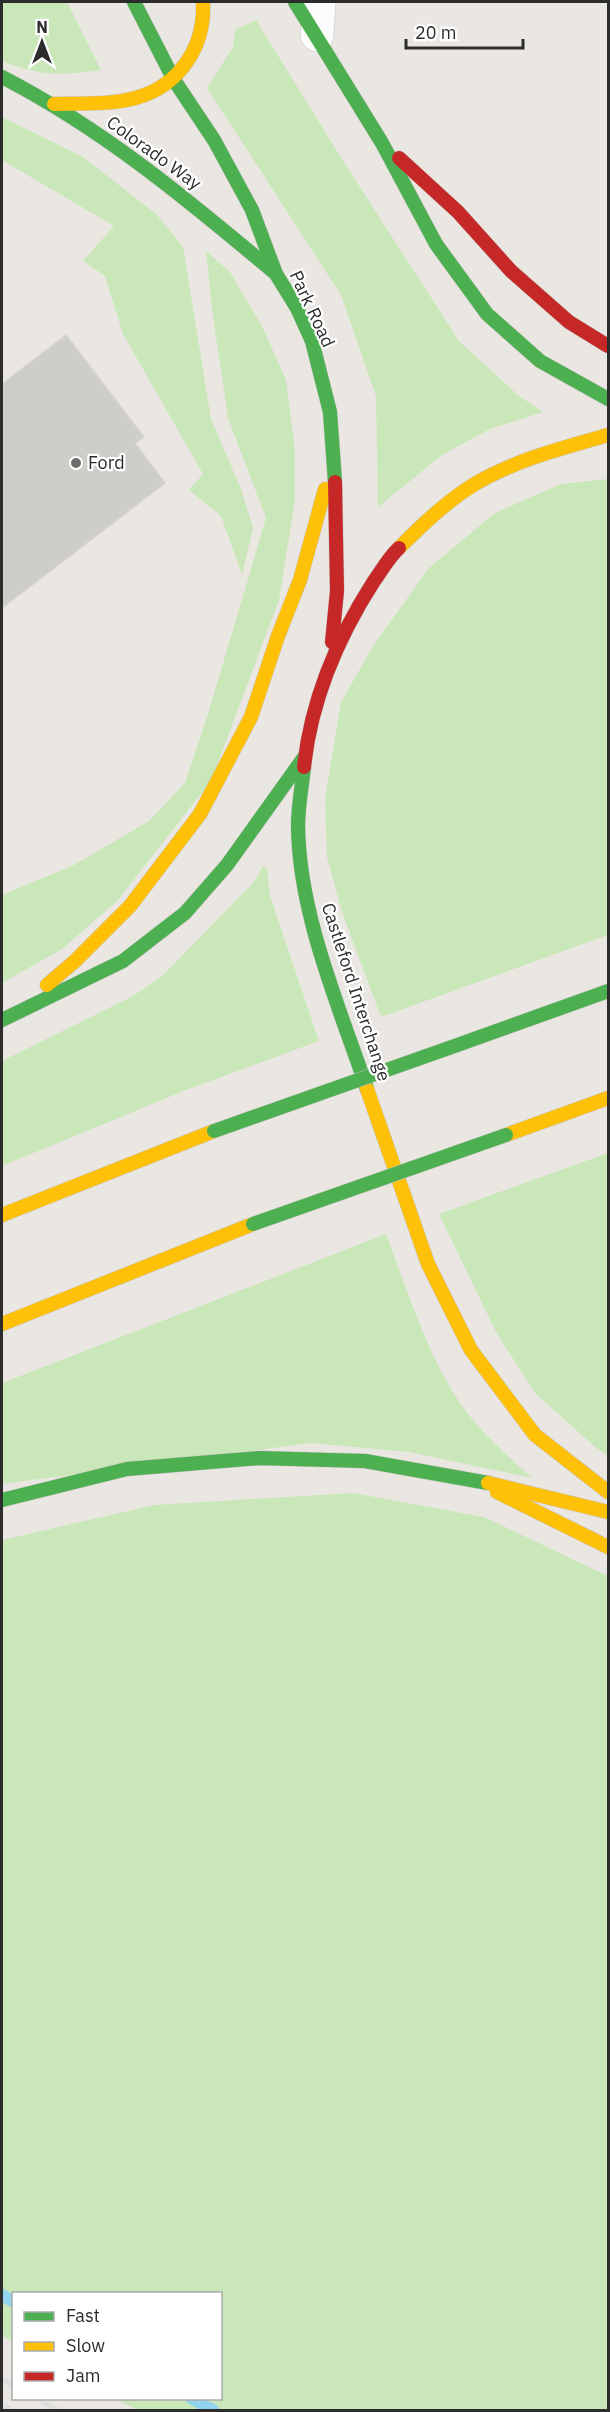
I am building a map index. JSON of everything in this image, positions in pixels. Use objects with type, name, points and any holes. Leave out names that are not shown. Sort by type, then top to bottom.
[{"type":"main road","name":"Park Road","points":[[134,2],[174,80],[214,140],[252,210],[276,274],[297,308],[312,341],[330,412],[334,458],[338,591],[329,665]]},
{"type":"main road","points":[[54,104],[112,103],[142,97],[174,80],[197,47],[204,17],[203,2]]},
{"type":"main road","points":[[294,2],[317,35],[382,143],[435,244],[487,314],[540,362],[609,399]]},
{"type":"main road","name":"Colorado Way","points":[[2,77],[54,104],[166,181],[276,274]]},
{"type":"main road","points":[[382,143],[458,212],[511,271],[569,322],[609,346]]},
{"type":"main road","name":"Castleford Interchange","points":[[609,435],[540,454],[474,485],[429,518],[393,553],[358,606],[329,665],[315,709],[305,756],[298,825],[304,886],[325,967],[428,1264],[471,1350],[535,1435],[609,1492]]},
{"type":"main road","points":[[7,1017],[75,962],[130,906],[200,814],[250,717],[300,580],[334,458]]},
{"type":"main road","points":[[7,1017],[123,961],[185,913],[227,865],[305,756]]},
{"type":"main road","points":[[2,1215],[214,1131],[609,991]]},
{"type":"main road","points":[[2,1324],[253,1224],[609,1098]]},
{"type":"main road","points":[[2,1500],[127,1469],[260,1458],[365,1461],[472,1479],[609,1512]]},
{"type":"main road","points":[[472,1479],[609,1547]]},
{"type":"street","points":[[317,35],[319,2]]},
{"type":"green space","points":[[2,2],[67,2],[101,70],[74,73],[39,72],[2,61]]},
{"type":"green space","points":[[256,20],[459,341],[518,395],[543,412],[490,429],[442,455],[378,507],[376,396],[341,295],[207,88],[233,47],[235,30]]},
{"type":"green space","points":[[2,117],[83,157],[156,214],[183,247],[211,419],[241,489],[253,528],[242,575],[221,516],[189,490],[203,474],[123,334],[105,276],[83,261],[114,226],[2,160]]},
{"type":"green space","points":[[206,251],[230,272],[263,328],[286,380],[295,451],[295,500],[279,600],[211,781],[117,901],[62,949],[2,983],[2,895],[74,865],[149,821],[185,783],[208,714],[266,518],[228,418]]},
{"type":"green space","points":[[608,479],[608,935],[381,1017],[342,912],[327,857],[325,799],[341,702],[375,643],[429,568],[495,513],[561,484]]},
{"type":"green space","points":[[263,866],[267,868],[270,896],[319,1041],[186,1090],[2,1166],[2,1061],[133,996],[162,976],[254,882]]},
{"type":"green space","points":[[608,1153],[608,1456],[535,1393],[496,1332],[439,1214]]},
{"type":"green space","points":[[386,1234],[424,1335],[448,1384],[479,1427],[532,1478],[409,1452],[311,1443],[2,1484],[2,1383]]},
{"type":"green space","points":[[353,1493],[484,1517],[608,1576],[608,2410],[137,2410],[118,2400],[222,2400],[222,2292],[12,2292],[12,2341],[2,2335],[2,1540],[154,1505]]},
{"type":"building","name":"Ford","points":[[66,335],[144,437],[135,443],[165,483],[2,608],[2,384]]},
{"type":"waterway","points":[[2,2295],[12,2301]]},
{"type":"waterway","points":[[195,2400],[213,2410]]},
{"type":"railway","points":[[2,2379],[12,2385]]},
{"type":"railway","points":[[40,2400],[57,2410]]},
{"type":"railway","points":[[2,2405],[12,2410]]},
{"type":"traffic: fast","points":[[134,2],[174,80],[214,140],[252,210],[276,274],[297,308],[312,341],[330,412],[335,482]]},
{"type":"traffic: fast","points":[[295,2],[382,143],[436,244],[487,314],[540,361],[608,399]]},
{"type":"traffic: fast","points":[[2,77],[75,119],[144,167],[275,273]]},
{"type":"traffic: fast","points":[[2,1020],[123,961],[185,913],[227,865],[305,756]]},
{"type":"traffic: fast","points":[[304,767],[298,826],[305,893],[322,960],[367,1089]]},
{"type":"traffic: fast","points":[[463,1043],[608,991]]},
{"type":"traffic: fast","points":[[214,1131],[463,1043]]},
{"type":"traffic: fast","points":[[253,1224],[506,1135]]},
{"type":"traffic: fast","points":[[2,1500],[127,1469],[259,1458],[365,1461],[488,1483]]},
{"type":"traffic: slow","points":[[54,104],[128,100],[161,87],[175,76],[196,46],[202,25],[203,2]]},
{"type":"traffic: slow","points":[[399,548],[444,506],[489,476],[539,455],[608,435]]},
{"type":"traffic: slow","points":[[200,814],[251,717],[278,636],[300,580],[325,489]]},
{"type":"traffic: slow","points":[[47,985],[75,961],[130,906],[200,814]]},
{"type":"traffic: slow","points":[[367,1089],[428,1264],[471,1350],[535,1435],[608,1492]]},
{"type":"traffic: slow","points":[[506,1135],[608,1098]]},
{"type":"traffic: slow","points":[[2,1215],[214,1131]]},
{"type":"traffic: slow","points":[[2,1324],[253,1224]]},
{"type":"traffic: slow","points":[[488,1483],[608,1512]]},
{"type":"traffic: slow","points":[[497,1492],[608,1547]]},
{"type":"traffic: jam","points":[[399,158],[458,212],[511,271],[569,322],[608,346]]},
{"type":"traffic: jam","points":[[332,642],[337,591],[335,482]]},
{"type":"traffic: jam","points":[[304,767],[313,718],[328,670],[361,602],[389,559],[399,548]]},
{"type":"place","name":"Ford","points":[[76,463]]}]
